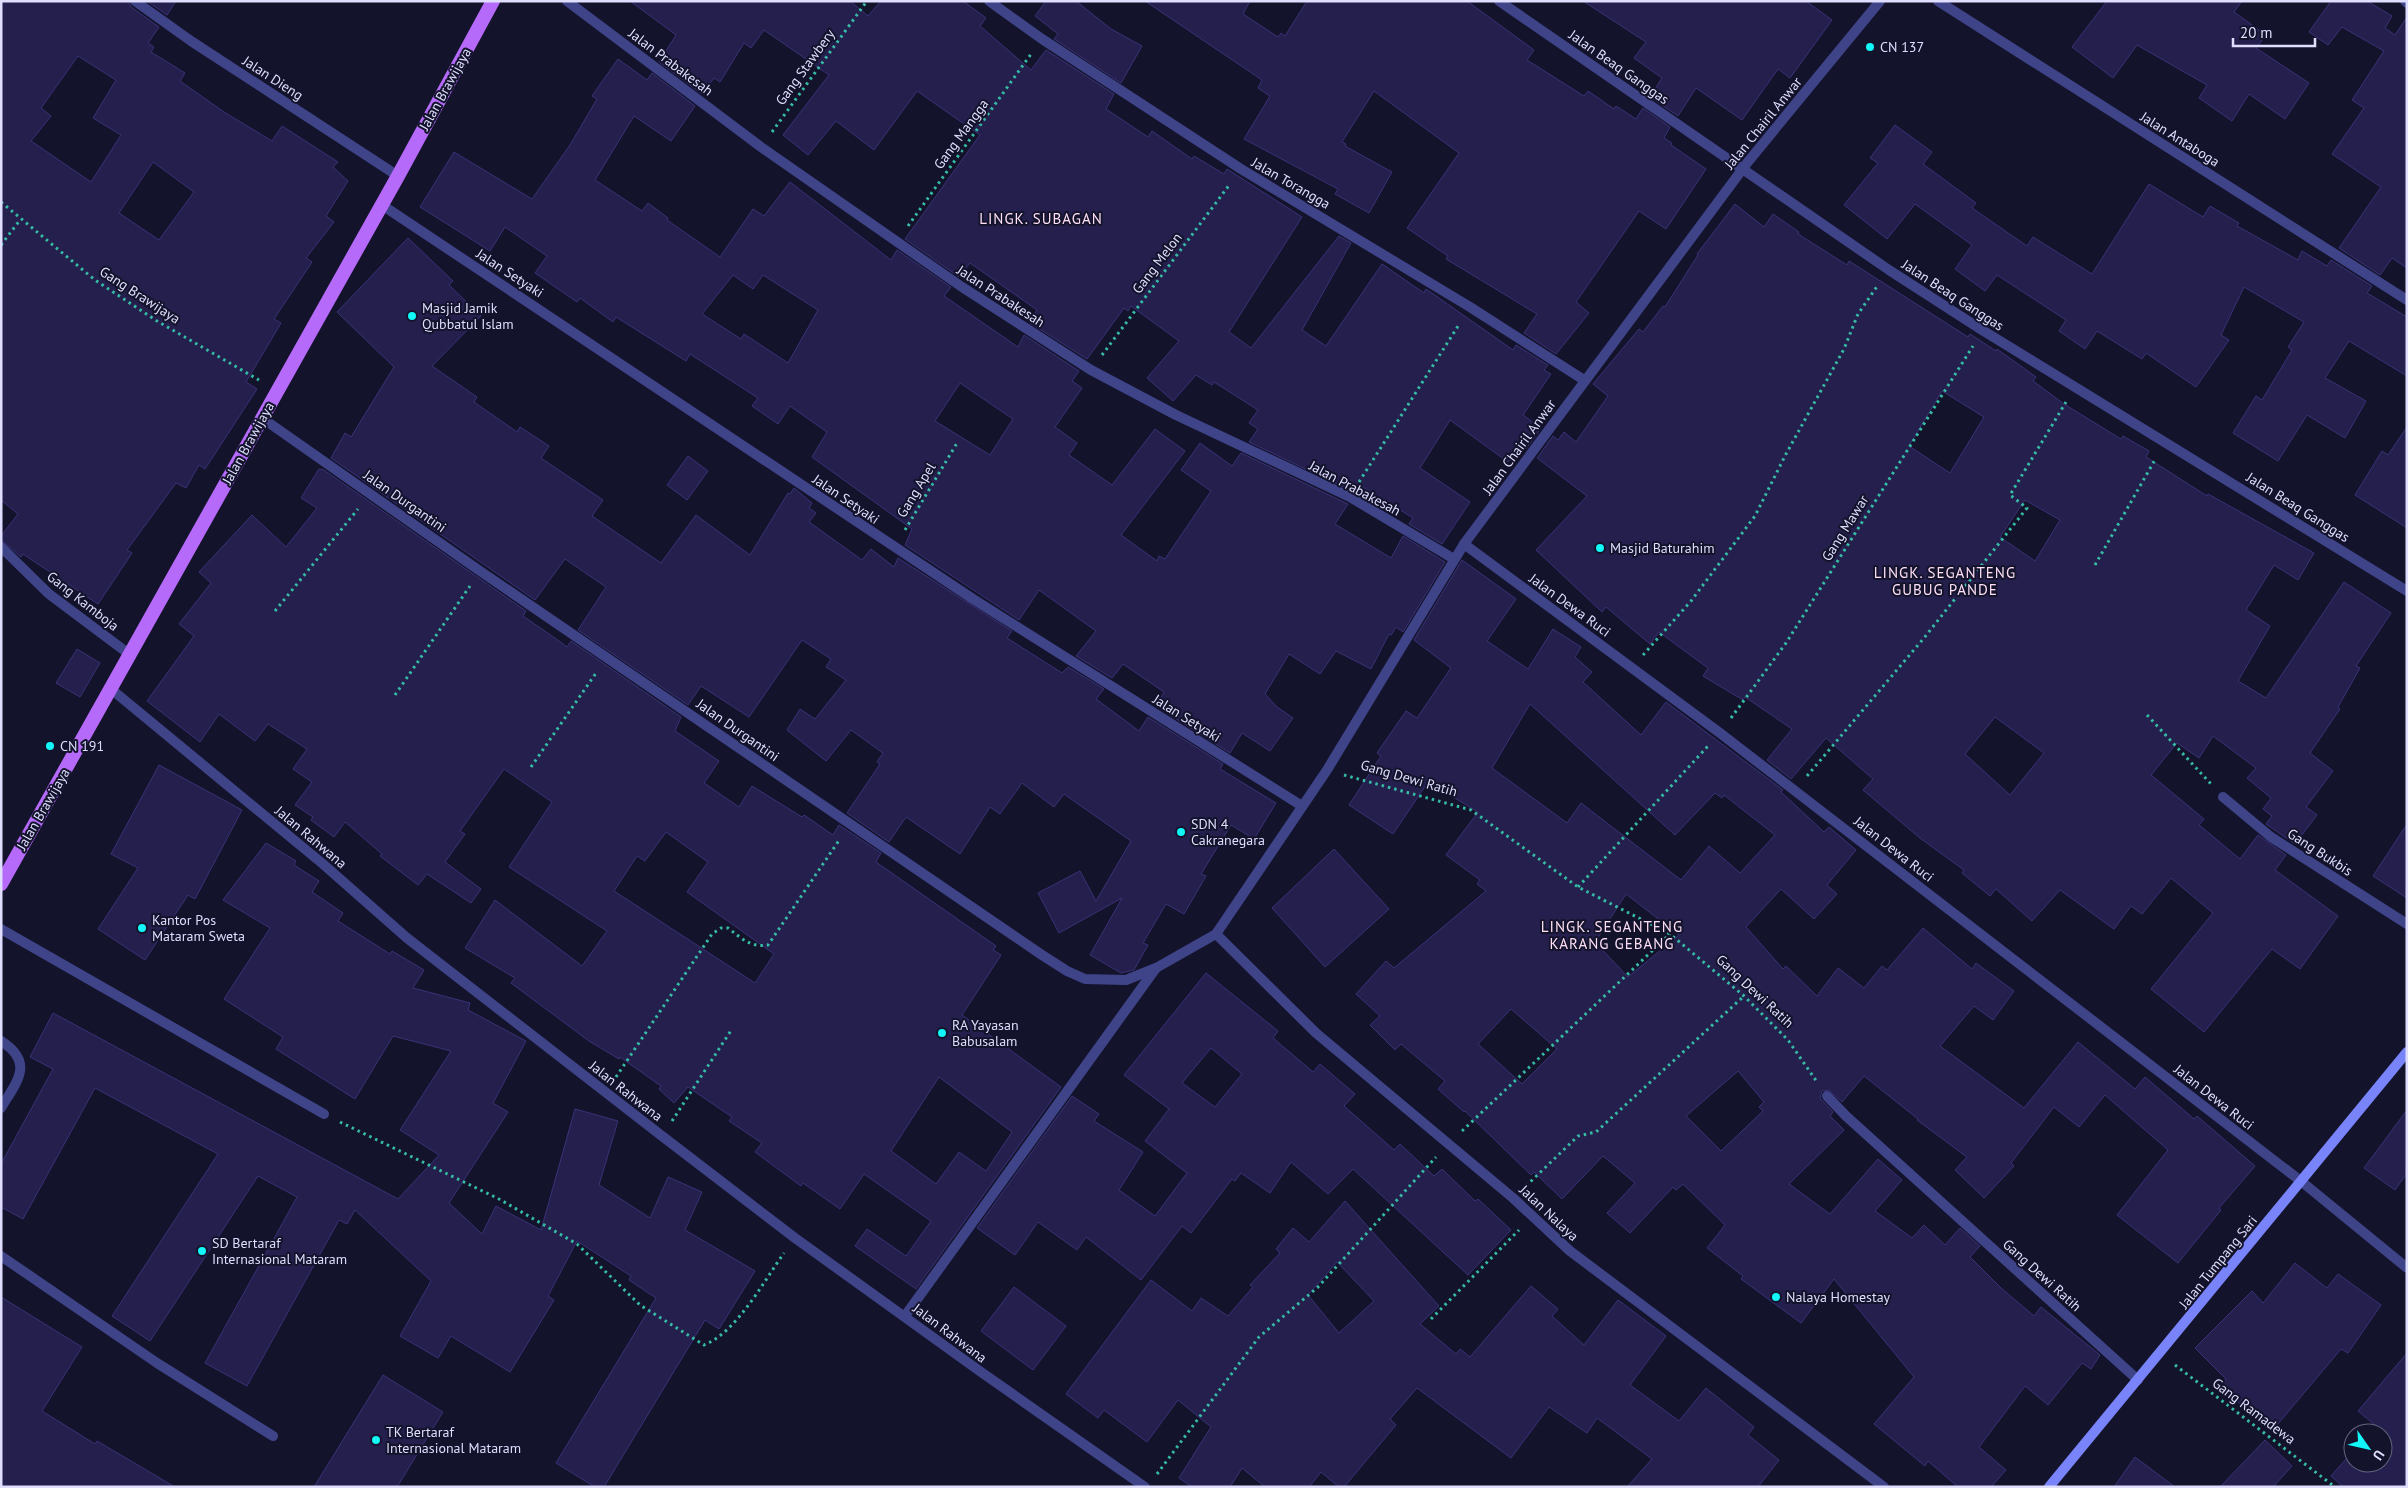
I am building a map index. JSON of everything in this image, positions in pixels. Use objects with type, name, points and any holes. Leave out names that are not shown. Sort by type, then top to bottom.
[{"type":"main road","name":"Jalan Brawijaya","points":[[1,884],[382,205],[494,1]]},
{"type":"main road","name":"Jalan Tumpang Sari","points":[[2050,1487],[2407,1052]]},
{"type":"street","name":"Jalan Dieng","points":[[135,1],[191,41],[398,176]]},
{"type":"street","name":"Jalan Prabakesah","points":[[566,1],[761,147],[962,287],[1090,370],[1176,415],[1350,498],[1454,559]]},
{"type":"street","name":"Jalan Torangga","points":[[989,1],[1042,39],[1241,169],[1470,307],[1584,380]]},
{"type":"street","name":"Jalan Beaq Ganggas","points":[[1499,1],[1889,270],[1982,330],[2407,591]]},
{"type":"street","name":"Jalan Chairil Anwar","points":[[1216,934],[1327,770],[1464,544],[1742,169],[1880,1]]},
{"type":"street","name":"Jalan Antaboga","points":[[1938,1],[2407,300]]},
{"type":"street","name":"Jalan Setyaki","points":[[382,205],[894,548],[1302,806]]},
{"type":"street","name":"Jalan Durgantini","points":[[262,418],[480,571],[607,656],[972,909],[1067,971],[1085,979],[1126,980],[1156,968],[1216,934]]},
{"type":"street","name":"Jalan Dewa Ruci","points":[[1464,544],[1795,790],[2302,1182],[2407,1268]]},
{"type":"street","name":"Gang Kamboja","points":[[1,547],[49,594],[129,654]]},
{"type":"street","name":"Jalan Rahwana","points":[[111,689],[308,852],[407,938],[662,1136],[795,1238],[1144,1487]]},
{"type":"street","name":"Gang Bukbis","points":[[2224,797],[2271,837],[2407,924]]},
{"type":"street","points":[[1,929],[324,1114]]},
{"type":"street","name":"Jalan Nalaya","points":[[1216,934],[1316,1033],[1513,1198],[1570,1252],[1884,1487]]},
{"type":"street","points":[[905,1316],[1156,968]]},
{"type":"street","points":[[1,1041],[19,1057],[21,1066],[19,1078],[1,1108]]},
{"type":"street","name":"Gang Dewi Ratih","points":[[1827,1096],[1846,1116],[2138,1380]]},
{"type":"street","points":[[1,1256],[157,1363],[273,1436]]},
{"type":"path","name":"Gang Stawbery","points":[[761,147],[867,1]]},
{"type":"path","name":"Gang Mangga","points":[[898,241],[1042,39]]},
{"type":"path","name":"Gang Melon","points":[[1090,370],[1241,169]]},
{"type":"path","name":"Gang Brawijaya","points":[[1,202],[20,220],[95,280],[157,320],[277,391]]},
{"type":"path","points":[[1,244],[20,220]]},
{"type":"path","points":[[1631,667],[1653,646],[1692,600],[1755,516],[1786,454],[1844,349],[1858,314],[1889,270]]},
{"type":"path","points":[[1350,498],[1470,307]]},
{"type":"path","name":"Gang Mawar","points":[[1578,887],[1720,733],[1786,643],[1982,330]]},
{"type":"path","points":[[1795,790],[1924,638],[2027,508],[2010,495],[2075,386]]},
{"type":"path","points":[[2095,565],[2165,442]]},
{"type":"path","name":"Gang Apel","points":[[894,548],[924,501],[957,443]]},
{"type":"path","points":[[275,611],[371,493]]},
{"type":"path","points":[[395,695],[480,571]]},
{"type":"path","points":[[531,767],[607,656]]},
{"type":"path","points":[[2147,716],[2224,797]]},
{"type":"path","name":"Gang Dewi Ratih","points":[[1327,770],[1471,810],[1578,887],[1670,934],[1744,996],[1788,1040],[1827,1096]]},
{"type":"path","points":[[606,1092],[712,934],[721,928],[728,928],[750,944],[758,947],[768,945],[850,824]]},
{"type":"path","points":[[1153,1479],[1259,1337],[1318,1287],[1449,1143],[1670,934]]},
{"type":"path","points":[[1513,1198],[1578,1136],[1596,1132],[1744,996]]},
{"type":"path","points":[[662,1136],[732,1029]]},
{"type":"path","points":[[324,1114],[499,1200],[577,1244],[640,1305],[704,1345],[716,1340],[729,1330],[795,1238]]},
{"type":"path","points":[[1431,1319],[1532,1217]]},
{"type":"path","name":"Gang Ramadewa","points":[[2160,1354],[2334,1487]]},
{"type":"building","points":[[1,1],[128,1],[131,7],[159,27],[148,43],[154,47],[151,52],[185,73],[180,81],[224,112],[272,141],[282,126],[338,162],[333,167],[348,181],[326,216],[334,222],[306,258],[312,262],[274,319],[281,323],[246,382],[257,389],[205,469],[199,465],[186,488],[176,483],[127,550],[132,553],[98,604],[23,554],[21,557],[1,540],[1,536],[18,514],[1,500]],"holes":[[[78,56],[116,80],[93,118],[121,135],[91,182],[31,141],[51,116],[41,108]],[[153,162],[194,192],[159,240],[119,213]]]},
{"type":"building","points":[[147,1],[176,1],[167,15]]},
{"type":"building","points":[[630,1],[850,1],[868,16],[881,1],[963,1],[986,18],[980,26],[1031,70],[1046,50],[1114,94],[1106,109],[1148,137],[1152,131],[1192,159],[1194,156],[1224,174],[1227,169],[1302,217],[1229,332],[1251,348],[1339,236],[1351,243],[1302,330],[1326,346],[1382,264],[1424,293],[1426,289],[1513,350],[1516,345],[1548,365],[1544,370],[1551,374],[1523,415],[1541,428],[1526,449],[1520,445],[1508,462],[1450,420],[1420,468],[1470,502],[1442,544],[1409,524],[1413,518],[1361,486],[1356,493],[1249,442],[1258,429],[1249,423],[1258,410],[1214,382],[1212,385],[1196,375],[1173,401],[1147,378],[1179,341],[1131,306],[1128,311],[1124,308],[1087,359],[1030,323],[1037,310],[970,263],[959,277],[905,239],[980,135],[917,91],[874,150],[836,121],[808,155],[783,135],[829,75],[764,30],[751,48],[744,43],[720,82],[714,78],[702,94],[659,62],[676,35]]},
{"type":"building","points":[[1046,1],[1076,1],[1111,29],[1142,46],[1121,83],[1054,39],[1058,34],[1035,16]]},
{"type":"building","points":[[1145,1],[1250,1],[1243,14],[1278,37],[1281,33],[1285,36],[1307,1],[1467,1],[1534,50],[1527,60],[1584,96],[1588,91],[1614,109],[1616,106],[1636,119],[1643,108],[1670,127],[1664,138],[1672,143],[1671,145],[1706,169],[1666,229],[1639,211],[1576,302],[1589,313],[1556,354],[1524,333],[1537,314],[1446,259],[1448,256],[1407,228],[1459,153],[1374,91],[1342,142],[1346,144],[1345,146],[1392,172],[1369,213],[1335,194],[1338,189],[1244,139],[1270,96],[1258,88],[1262,80]]},
{"type":"building","points":[[1583,1],[1806,1],[1832,20],[1790,78],[1778,69],[1742,120],[1696,88],[1678,116],[1650,97],[1662,78],[1634,58],[1646,42]]},
{"type":"building","points":[[2107,1],[2242,1],[2234,12],[2266,35],[2256,48],[2309,83],[2285,119],[2249,94],[2232,121],[2199,98],[2207,85],[2137,45],[2113,78],[2072,47]]},
{"type":"building","points":[[2331,1],[2367,1],[2392,16],[2385,28],[2395,35],[2407,17],[2407,268],[2392,258],[2380,275],[2339,248],[2381,187],[2332,154],[2364,108],[2352,100],[2384,51],[2342,27],[2328,45],[2309,32]]},
{"type":"building","points":[[618,59],[647,80],[652,73],[695,106],[671,141],[634,116],[595,180],[642,211],[648,203],[668,218],[667,220],[720,257],[753,209],[764,216],[790,182],[891,260],[897,250],[951,287],[944,296],[1018,347],[1024,335],[1079,371],[1072,381],[1082,388],[1055,427],[1077,443],[1069,455],[1112,485],[1155,429],[1185,451],[1121,535],[1157,561],[1159,556],[1165,559],[1211,491],[1181,470],[1200,443],[1232,466],[1241,453],[1348,504],[1335,524],[1391,558],[1403,536],[1445,562],[1403,632],[1396,627],[1391,635],[1389,634],[1371,669],[1336,651],[1320,674],[1289,654],[1265,694],[1277,707],[1293,718],[1270,751],[1242,733],[1230,753],[1156,706],[1164,692],[1123,664],[1112,678],[1076,656],[1096,631],[1039,590],[1019,620],[905,545],[912,529],[812,457],[827,432],[790,406],[778,424],[752,406],[758,398],[690,354],[686,361],[616,317],[613,322],[580,298],[577,302],[535,273],[547,256],[505,227],[490,251],[420,207],[454,152],[532,199],[570,145],[597,99],[592,96]],"holes":[[[733,275],[753,289],[763,275],[818,310],[788,363],[744,334],[741,339],[702,314]],[[960,383],[1013,419],[990,455],[935,421]]]},
{"type":"building","points":[[1895,125],[1932,152],[1923,164],[1976,203],[1972,208],[2027,246],[2033,237],[2092,274],[2149,184],[2203,217],[2210,206],[2239,223],[2237,226],[2298,260],[2302,251],[2327,266],[2331,260],[2372,286],[2367,293],[2407,317],[2407,376],[2349,341],[2325,378],[2366,401],[2345,438],[2307,415],[2278,461],[2233,433],[2256,396],[2262,400],[2292,350],[2288,347],[2304,322],[2244,287],[2221,335],[2229,340],[2196,387],[2146,353],[2142,359],[2097,331],[2085,349],[2059,331],[2066,320],[1997,275],[1985,291],[1955,269],[1972,245],[1915,204],[1887,239],[1844,205],[1878,163],[1870,158]]},
{"type":"building","points":[[1735,204],[1764,227],[1773,214],[1799,232],[1798,234],[1847,265],[1849,261],[1968,337],[1970,334],[1996,351],[1997,349],[2036,377],[2033,381],[2064,404],[2121,439],[2123,436],[2149,451],[2146,457],[2207,496],[2208,494],[2314,553],[2298,580],[2274,565],[2246,610],[2270,626],[2238,681],[2266,698],[2344,582],[2391,613],[2356,666],[2360,668],[2338,707],[2340,709],[2310,753],[2333,771],[2306,807],[2317,815],[2295,844],[2266,824],[2272,816],[2263,809],[2271,798],[2247,778],[2256,768],[2213,736],[2199,758],[2177,743],[2151,775],[2204,819],[2199,825],[2240,859],[2258,835],[2286,855],[2275,870],[2338,916],[2300,969],[2272,949],[2204,1032],[2151,989],[2213,913],[2171,878],[2142,914],[2131,906],[2114,929],[2060,890],[2032,921],[1996,889],[1990,896],[1962,873],[1964,870],[1920,838],[1863,790],[1873,779],[1826,738],[1791,779],[1767,760],[1792,729],[1745,697],[1743,700],[1703,676],[1708,668],[1659,632],[1650,644],[1606,607],[1602,612],[1536,550],[1587,496],[1537,458],[1553,436],[1558,440],[1564,432],[1576,442],[1608,396],[1593,384],[1639,329],[1643,332],[1663,306],[1665,307],[1697,254]],"holes":[[[1942,391],[1984,417],[1950,473],[1909,446]],[[2025,500],[2060,520],[2035,561],[2000,537]],[[1995,717],[2044,753],[2010,795],[1965,754]]]},
{"type":"building","points":[[408,238],[453,281],[449,285],[481,316],[432,366],[477,397],[474,402],[517,432],[520,427],[549,446],[541,458],[603,500],[592,516],[661,563],[696,515],[750,555],[788,493],[790,494],[794,488],[812,503],[809,508],[816,513],[809,522],[862,560],[871,549],[894,567],[898,558],[1012,631],[1007,638],[1062,673],[1068,667],[1104,689],[1096,699],[1139,731],[1148,717],[1223,764],[1220,769],[1276,803],[1254,839],[1231,825],[1201,874],[1206,876],[1184,914],[1166,904],[1143,943],[1148,945],[1134,970],[1121,973],[1090,955],[1122,898],[1059,933],[1038,893],[1080,871],[1096,901],[1131,841],[1064,794],[1054,807],[1022,783],[1000,814],[990,807],[960,854],[906,817],[889,842],[847,813],[880,764],[877,762],[883,753],[851,730],[826,761],[787,730],[800,709],[815,719],[846,680],[826,667],[831,659],[802,640],[749,717],[701,686],[688,705],[578,630],[606,587],[565,559],[535,600],[331,458],[345,433],[351,437],[394,367],[337,312]]},
{"type":"building","points":[[2407,427],[2407,528],[2355,495],[2382,451],[2388,455]]},
{"type":"building","points":[[688,456],[708,471],[687,500],[667,485]]},
{"type":"building","points":[[319,469],[324,470],[526,611],[523,616],[567,647],[571,641],[681,717],[675,731],[719,761],[704,783],[739,807],[752,786],[802,817],[804,815],[833,835],[839,825],[881,853],[876,862],[996,946],[993,950],[1001,955],[962,1015],[1061,1087],[916,1289],[855,1246],[867,1229],[906,1256],[931,1221],[864,1174],[840,1209],[803,1183],[801,1186],[755,1152],[762,1143],[729,1121],[732,1117],[688,1087],[674,1103],[659,1089],[661,1086],[620,1057],[619,1059],[589,1041],[511,983],[515,978],[465,948],[495,900],[582,966],[607,931],[509,867],[552,802],[504,769],[460,831],[465,834],[445,862],[481,889],[471,903],[427,874],[418,885],[380,856],[382,854],[345,822],[334,837],[311,820],[313,817],[295,805],[312,782],[293,769],[307,749],[268,724],[255,741],[219,714],[200,742],[147,701],[194,636],[179,624],[211,583],[199,572],[252,515],[286,547],[317,508],[301,498]],"holes":[[[666,832],[708,862],[687,892],[774,954],[755,983],[614,891],[637,856],[645,861]],[[939,1077],[1012,1132],[986,1171],[959,1152],[936,1184],[891,1151]]]},
{"type":"building","points":[[1462,560],[1516,599],[1487,641],[1528,669],[1553,629],[1581,647],[1575,657],[1592,672],[1583,682],[1641,735],[1666,702],[1783,790],[1781,792],[1824,832],[1829,827],[1856,850],[1827,885],[1837,894],[1814,919],[1781,889],[1746,927],[1783,969],[1786,966],[1817,996],[1838,968],[1864,988],[1882,966],[1887,970],[1923,928],[1972,969],[1976,963],[2014,991],[1993,1020],[1974,1006],[1940,1046],[2024,1108],[2078,1042],[2135,1089],[2145,1077],[2194,1119],[2197,1116],[2255,1166],[2219,1208],[2221,1210],[2178,1263],[2117,1215],[2168,1150],[2105,1095],[2079,1127],[2054,1107],[2011,1163],[2014,1166],[1984,1198],[1955,1170],[1967,1157],[1917,1120],[1864,1076],[1842,1102],[1829,1090],[1822,1091],[1820,1098],[1833,1112],[1830,1116],[1844,1130],[1789,1184],[1830,1214],[1878,1159],[1902,1180],[1875,1211],[1912,1238],[1924,1225],[1945,1245],[1960,1228],[1980,1246],[1970,1257],[2001,1288],[2034,1316],[2041,1307],[2100,1355],[2091,1369],[2082,1363],[2048,1405],[2025,1386],[1979,1447],[2006,1470],[1991,1487],[1958,1487],[1928,1461],[1925,1466],[1874,1424],[1914,1377],[1834,1279],[1801,1323],[1741,1279],[1743,1276],[1707,1248],[1725,1225],[1683,1184],[1676,1190],[1673,1187],[1630,1233],[1607,1213],[1635,1183],[1603,1156],[1562,1199],[1534,1172],[1531,1175],[1465,1111],[1438,1089],[1445,1081],[1401,1044],[1395,1050],[1370,1025],[1380,1016],[1356,994],[1386,961],[1394,968],[1486,891],[1477,884],[1480,880],[1446,855],[1478,812],[1428,782],[1393,834],[1349,805],[1381,756],[1377,753],[1406,711],[1417,718],[1451,668],[1414,640]],"holes":[[[1530,704],[1675,835],[1715,793],[1722,798],[1724,795],[1775,835],[1740,873],[1709,846],[1681,880],[1581,803],[1567,823],[1492,768]],[[1626,894],[1679,935],[1628,977],[1595,942]],[[1511,1009],[1557,1049],[1522,1084],[1478,1044]],[[1738,1071],[1764,1102],[1759,1107],[1763,1111],[1721,1151],[1686,1116]]]},
{"type":"building","points":[[77,649],[100,663],[80,697],[56,683]]},
{"type":"building","points":[[159,765],[242,810],[195,899],[188,895],[145,960],[98,929],[138,868],[111,854]]},
{"type":"building","points":[[2407,824],[2407,898],[2373,876]]},
{"type":"building","points":[[266,843],[296,861],[294,865],[319,881],[312,892],[343,913],[338,921],[390,954],[392,951],[424,970],[413,988],[470,1003],[468,1010],[526,1041],[493,1103],[508,1112],[449,1203],[482,1234],[496,1206],[541,1230],[575,1109],[618,1121],[599,1185],[650,1218],[668,1177],[702,1192],[685,1230],[755,1271],[719,1329],[705,1320],[604,1487],[595,1487],[556,1463],[656,1298],[629,1280],[631,1276],[577,1241],[548,1296],[554,1300],[510,1372],[451,1336],[438,1358],[400,1336],[431,1281],[355,1210],[347,1224],[339,1220],[247,1386],[205,1363],[297,1197],[258,1176],[150,1341],[112,1316],[218,1154],[95,1088],[23,1219],[1,1207],[1,1164],[53,1069],[30,1057],[53,1013],[398,1199],[439,1155],[400,1130],[451,1051],[393,1036],[355,1099],[276,1049],[283,1037],[224,999],[270,928],[223,900]]},
{"type":"building","points":[[1334,849],[1389,909],[1325,967],[1272,908]]},
{"type":"building","points":[[1206,973],[1278,1031],[1273,1038],[1313,1072],[1320,1064],[1355,1094],[1344,1106],[1394,1150],[1400,1144],[1434,1176],[1442,1169],[1475,1201],[1478,1199],[1511,1230],[1468,1275],[1353,1169],[1328,1194],[1291,1162],[1270,1193],[1241,1173],[1235,1181],[1232,1179],[1191,1233],[1182,1226],[1141,1280],[1086,1237],[1077,1250],[1038,1222],[1015,1255],[977,1228],[1072,1096],[1099,1114],[1094,1121],[1143,1152],[1119,1190],[1155,1216],[1187,1173],[1145,1141],[1169,1109],[1124,1075]],"holes":[[[1211,1048],[1242,1074],[1215,1107],[1182,1083]]]},
{"type":"building","points":[[2407,1110],[2407,1173],[2395,1190],[2364,1168]]},
{"type":"building","points":[[1345,1201],[1439,1306],[1420,1324],[1456,1354],[1460,1349],[1470,1357],[1531,1286],[1558,1309],[1552,1316],[1584,1345],[1618,1300],[1666,1336],[1630,1385],[1679,1421],[1706,1388],[1754,1427],[1748,1435],[1779,1460],[1758,1487],[1627,1487],[1652,1459],[1597,1418],[1587,1433],[1549,1407],[1511,1458],[1417,1388],[1390,1419],[1396,1425],[1344,1487],[1339,1487],[1321,1472],[1309,1487],[1265,1487],[1242,1468],[1230,1487],[1192,1487],[1179,1478],[1211,1427],[1178,1400],[1147,1442],[1104,1410],[1098,1418],[1066,1394],[1151,1280],[1192,1311],[1201,1298],[1228,1316],[1253,1287],[1250,1285],[1280,1253],[1276,1249],[1293,1228],[1309,1242]],"holes":[[[1337,1262],[1374,1301],[1339,1333],[1308,1295]]]},
{"type":"building","points":[[2295,1263],[2327,1288],[2338,1274],[2381,1305],[2348,1353],[2341,1349],[2272,1431],[2220,1387],[2226,1379],[2195,1348],[2252,1291],[2263,1303]]},
{"type":"building","points":[[1014,1287],[1066,1326],[1033,1370],[981,1331]]},
{"type":"building","points":[[1,1297],[82,1347],[42,1411],[95,1444],[97,1441],[175,1487],[1,1487]]},
{"type":"building","points":[[2407,1353],[2407,1487],[2343,1487],[2331,1476],[2343,1462],[2343,1473],[2393,1473],[2393,1423],[2372,1423],[2358,1411]]},
{"type":"building","points":[[383,1375],[443,1412],[397,1487],[314,1487]]},
{"type":"building","points":[[2265,1440],[2292,1466],[2273,1487],[2220,1487]]},
{"type":"building","points":[[2135,1457],[2175,1487],[2114,1487]]},
{"type":"place","name":"CN 137","points":[[1870,47]]},
{"type":"place","name":"Masjid Jamik Qubbatul Islam","points":[[412,316]]},
{"type":"place","name":"Masjid Baturahim","points":[[1600,548]]},
{"type":"place","name":"CN 191","points":[[50,746]]},
{"type":"place","name":"SDN 4 Cakranegara","points":[[1181,832]]},
{"type":"place","name":"Kantor Pos Mataram Sweta","points":[[142,928]]},
{"type":"place","name":"RA Yayasan Babusalam","points":[[942,1033]]},
{"type":"place","name":"SD Bertaraf Internasional Mataram","points":[[202,1251]]},
{"type":"place","name":"Nalaya Homestay","points":[[1776,1297]]},
{"type":"place","name":"TK Bertaraf Internasional Mataram","points":[[376,1440]]},
{"type":"district","name":"LINGK. SUBAGAN","points":[[1041,218]]},
{"type":"district","name":"LINGK. SEGANTENG GUBUG PANDE","points":[[1945,580]]},
{"type":"district","name":"LINGK. SEGANTENG KARANG GEBANG","points":[[1612,934]]}]
